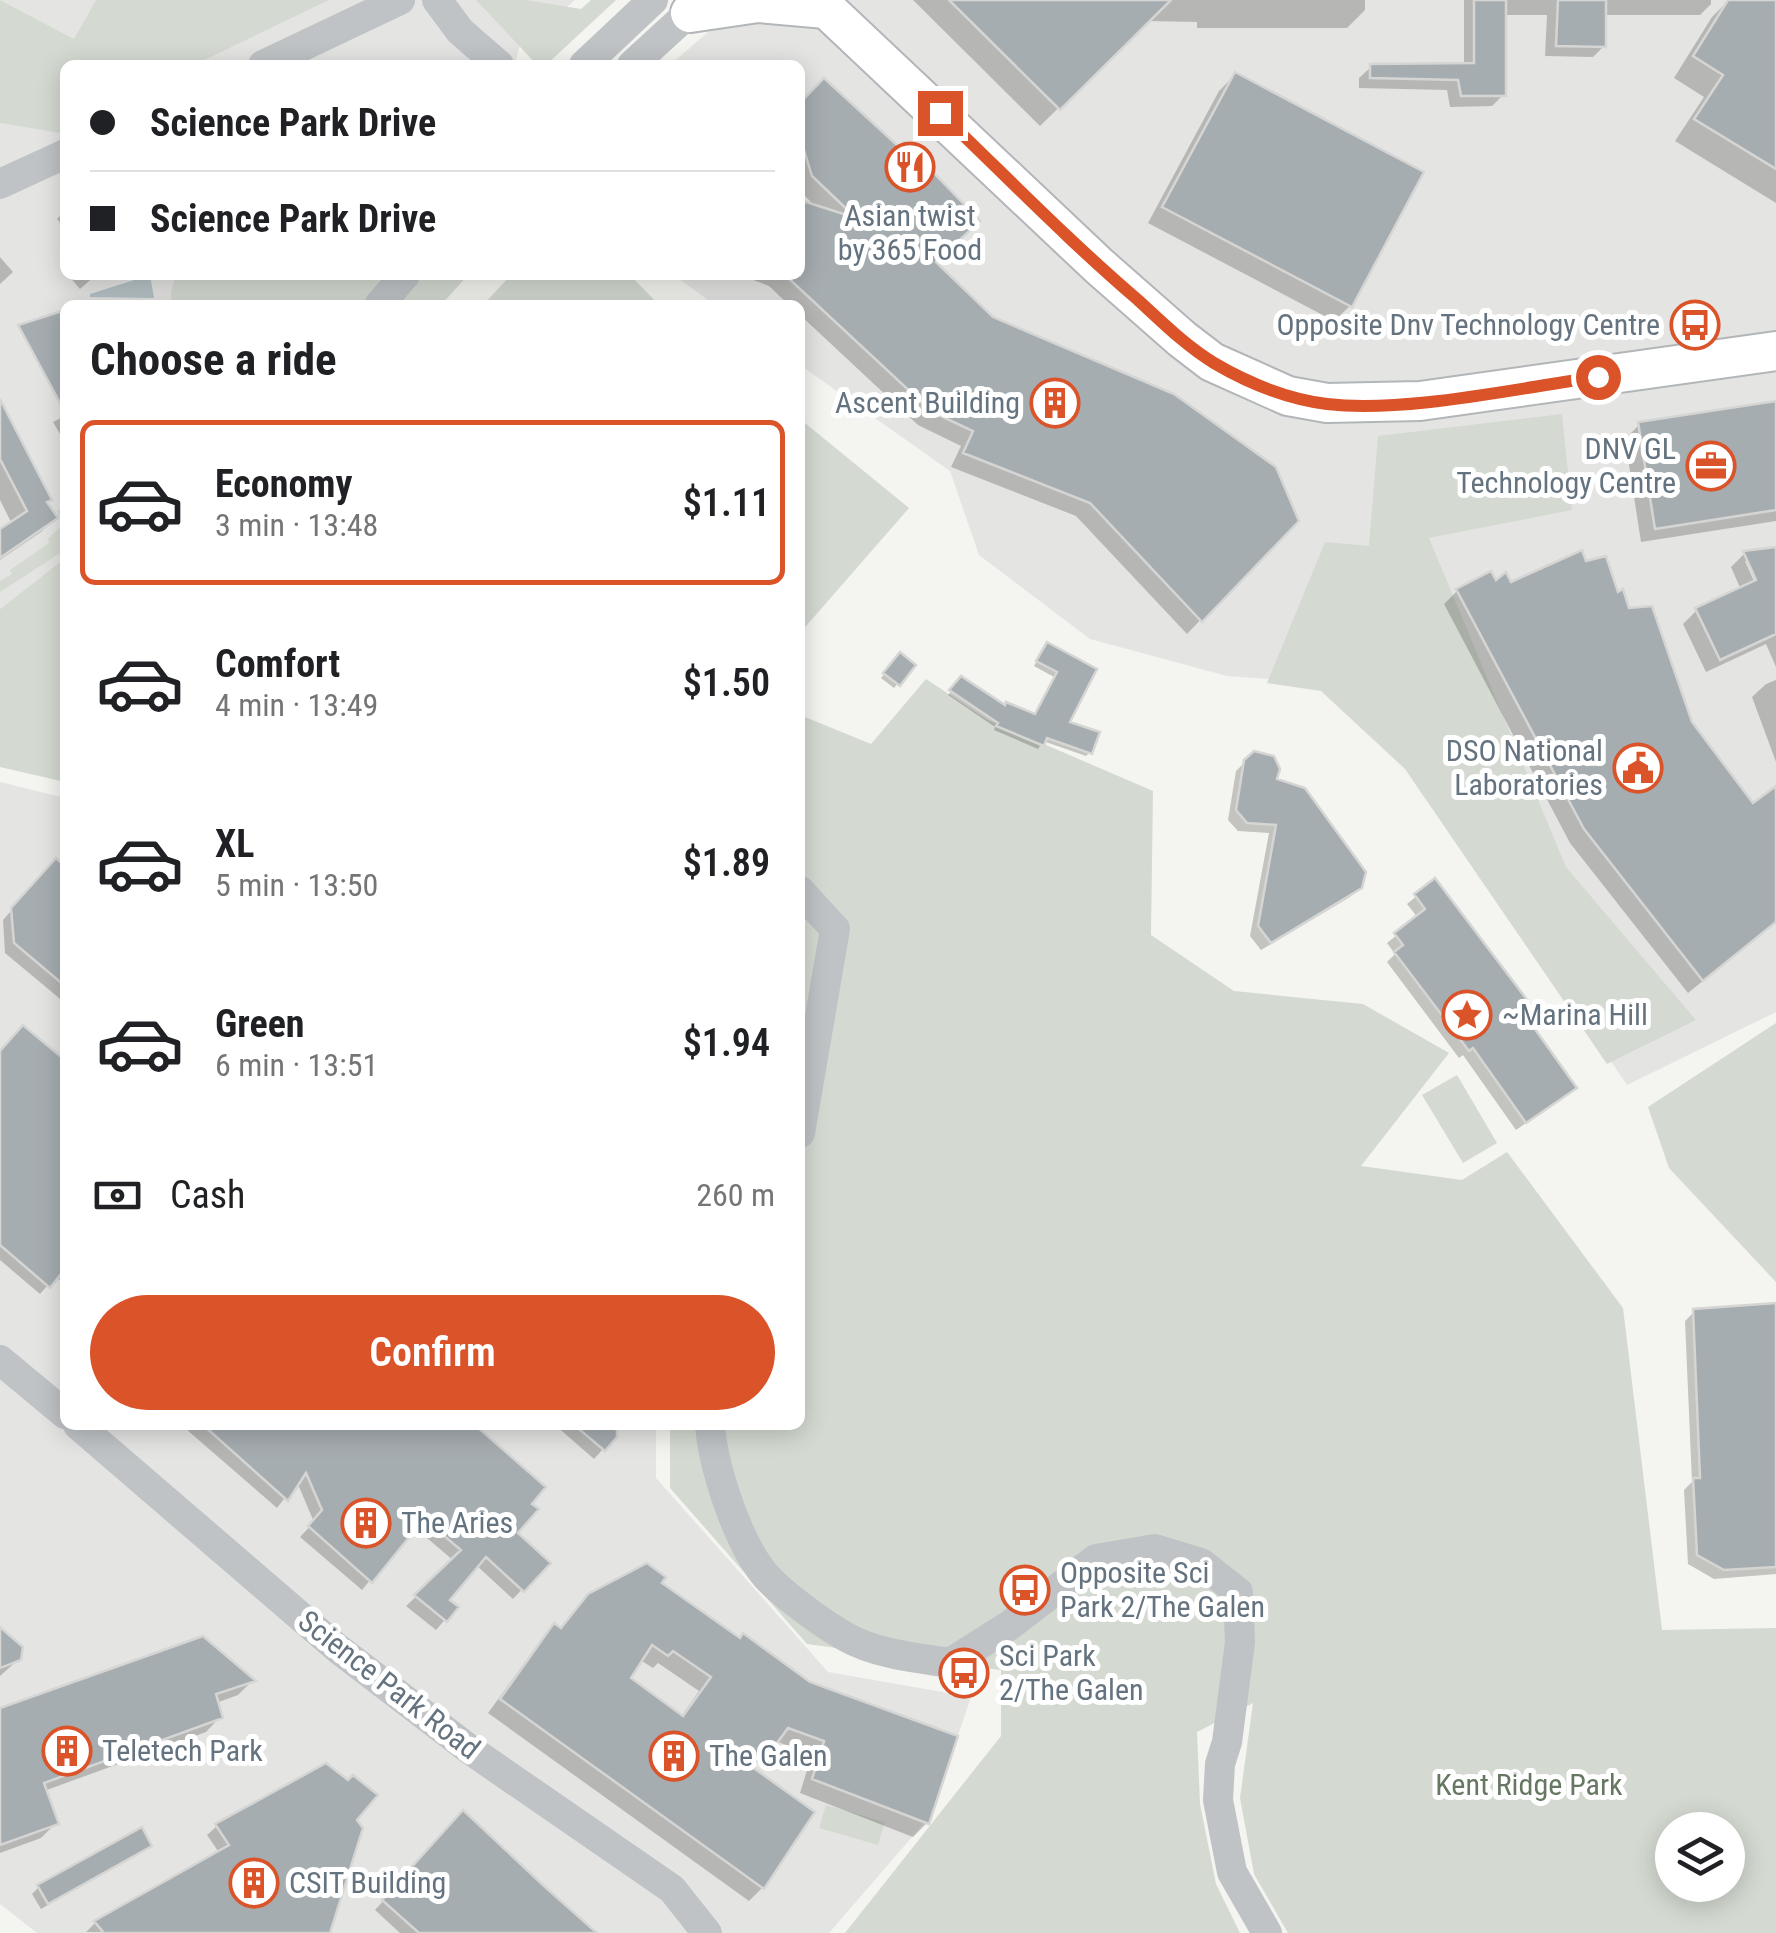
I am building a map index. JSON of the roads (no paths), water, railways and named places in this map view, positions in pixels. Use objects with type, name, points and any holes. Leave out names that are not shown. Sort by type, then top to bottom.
[{"type":"main road","points":[[697,6],[830,3],[1212,362],[1288,396],[1327,404],[1420,401],[1776,351]]},
{"type":"main road","points":[[1105,260],[1218,350],[1291,380],[1329,387],[1418,383],[1776,330]]},
{"type":"street","points":[[274,60],[400,0]]},
{"type":"street","points":[[438,0],[460,31],[493,60]]},
{"type":"street","points":[[589,60],[653,0]]},
{"type":"street","points":[[638,60],[697,6]]},
{"type":"street","points":[[0,184],[60,156]]},
{"type":"street","points":[[383,300],[401,280]]},
{"type":"street","points":[[805,897],[834,929],[805,1104]]},
{"type":"street","points":[[0,1360],[60,1410]]},
{"type":"street","name":"Science Park Road","points":[[84,1430],[337,1648],[470,1749],[672,1890],[706,1933]]},
{"type":"street","points":[[711,1430],[725,1493],[765,1576],[847,1638],[891,1652],[950,1663],[1010,1625],[1096,1560],[1154,1549],[1201,1563],[1238,1592],[1240,1642],[1218,1800],[1232,1872],[1267,1933]]},
{"type":"place","name":"Asian twist by 365 Food","points":[[910,167]]},
{"type":"place","name":"Opposite Dnv Technology Centre","points":[[1695,325]]},
{"type":"place","name":"Ascent Building","points":[[1055,403]]},
{"type":"place","name":"DNV GL Technology Centre","points":[[1711,466]]},
{"type":"place","name":"DSO National Laboratories","points":[[1638,768]]},
{"type":"place","name":"~Marina Hill","points":[[1467,1015]]},
{"type":"place","name":"The Aries","points":[[366,1523]]},
{"type":"place","name":"Opposite Sci Park 2/The Galen","points":[[1025,1590]]},
{"type":"place","name":"Sci Park 2/The Galen","points":[[964,1673]]},
{"type":"place","name":"Teletech Park","points":[[67,1751]]},
{"type":"place","name":"The Galen","points":[[674,1756]]},
{"type":"place","name":"CSIT Building","points":[[254,1883]]},
{"type":"park label","name":"Kent Ridge Park","points":[[1529,1785]]}]
